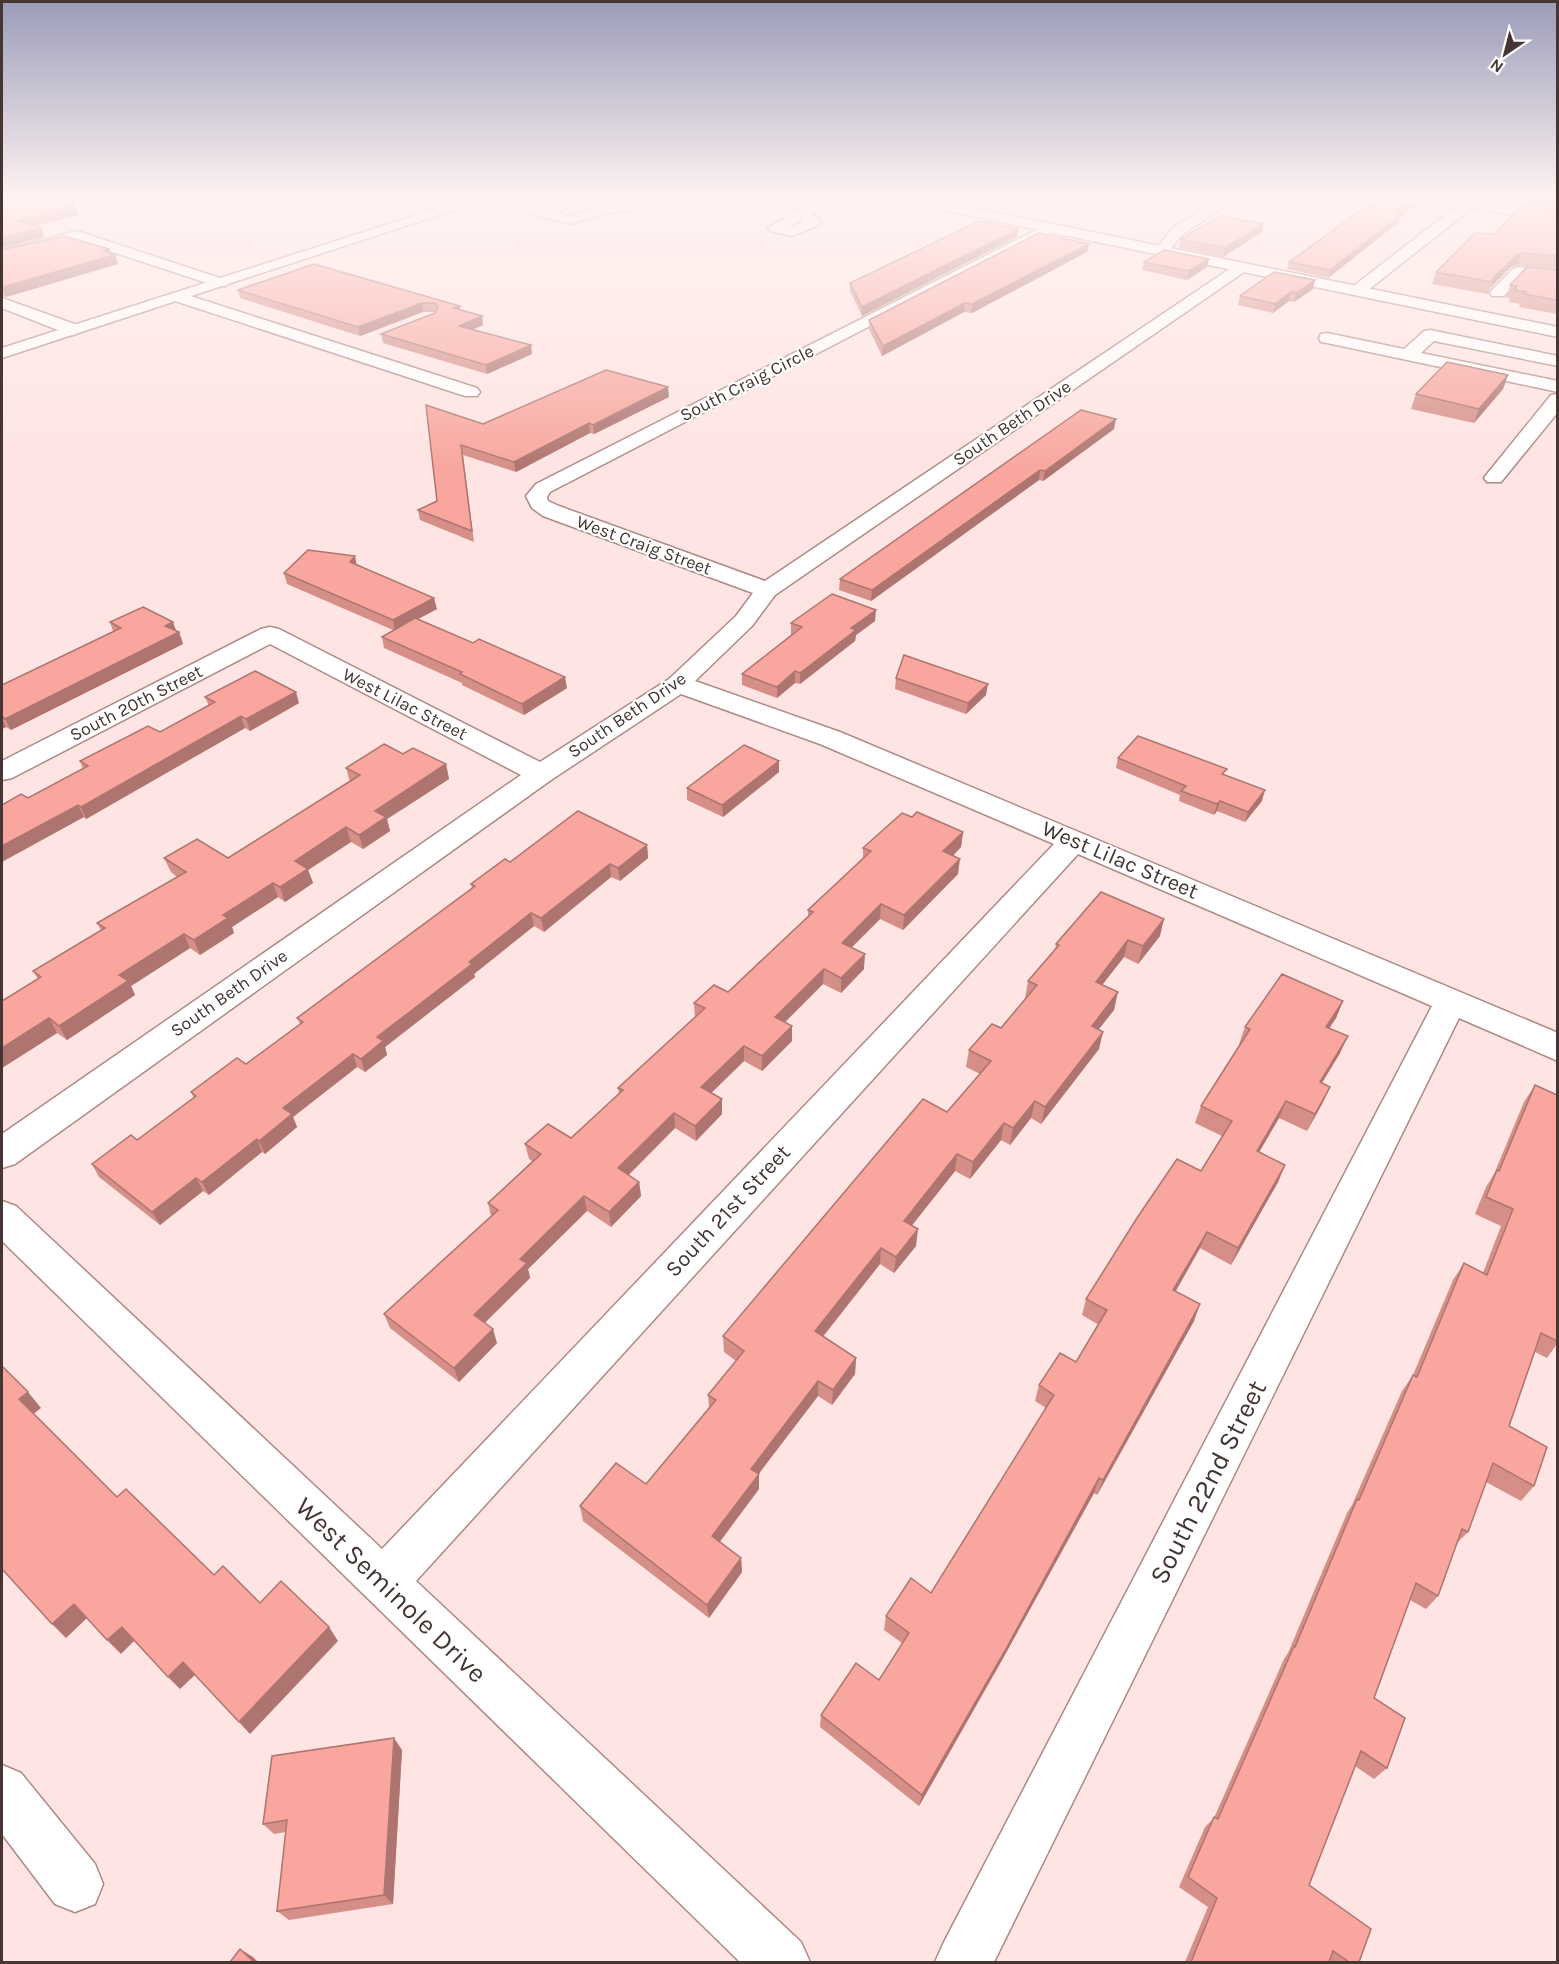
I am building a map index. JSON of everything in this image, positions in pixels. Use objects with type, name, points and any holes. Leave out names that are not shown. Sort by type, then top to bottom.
[{"type":"street","points":[[2,353],[207,288]]},
{"type":"street","name":"South Craig Circle","points":[[543,488],[932,288]]},
{"type":"street","name":"South Beth Drive","points":[[2,1153],[541,774],[678,684],[744,621],[767,590],[1212,288]]},
{"type":"street","points":[[1341,288],[1557,332]]},
{"type":"street","points":[[1357,291],[1361,288]]},
{"type":"street","points":[[1498,293],[1503,288]]},
{"type":"street","points":[[178,297],[471,392]]},
{"type":"street","points":[[2,303],[74,330]]},
{"type":"street","points":[[1486,372],[1528,326]]},
{"type":"street","points":[[1408,355],[1430,335],[1557,361]]},
{"type":"street","points":[[1327,338],[1557,387]]},
{"type":"street","points":[[346,350],[367,342]]},
{"type":"street","points":[[1494,478],[1557,399]]},
{"type":"street","name":"West Craig Street","points":[[543,488],[536,496],[539,504],[551,511],[767,590]]},
{"type":"street","name":"West Lilac Street","points":[[270,634],[541,774]]},
{"type":"street","name":"South 20th Street","points":[[2,772],[270,634]]},
{"type":"street","name":"West Lilac Street","points":[[678,684],[830,738],[1074,840],[1557,1048]]},
{"type":"street","name":"South 21st Street","points":[[383,1582],[1074,840]]},
{"type":"street","name":"South 22nd Street","points":[[964,1962],[1451,1001]]},
{"type":"street","name":"West Seminole Drive","points":[[2,1216],[781,1962]]},
{"type":"street","points":[[2,1792],[75,1884]]},
{"type":"building","points":[[245,288],[396,288],[460,306],[454,308],[482,316],[459,326],[531,345],[486,365],[381,334],[435,313],[438,307],[435,303],[422,303],[358,327],[238,290]]},
{"type":"building","points":[[852,288],[901,288],[862,307]]},
{"type":"building","points":[[932,288],[1004,288],[972,304],[965,303],[883,346],[869,320]]},
{"type":"building","points":[[1252,288],[1304,288],[1296,293],[1291,292],[1275,304],[1240,296]]},
{"type":"building","points":[[1516,288],[1557,288],[1557,300],[1524,294],[1526,292],[1514,290]]},
{"type":"building","points":[[1447,362],[1508,375],[1479,409],[1416,394]]},
{"type":"building","points":[[606,370],[668,387],[593,425],[589,423],[514,462],[461,445],[472,531],[418,510],[437,501],[426,405],[483,424]]},
{"type":"building","points":[[1081,410],[1116,419],[1045,471],[1040,470],[872,590],[840,579]]},
{"type":"building","points":[[308,550],[355,556],[350,562],[434,598],[393,620],[284,573]]},
{"type":"building","points":[[832,594],[876,610],[851,628],[856,630],[800,673],[795,671],[777,687],[742,674],[802,627],[791,623]]},
{"type":"building","points":[[143,607],[173,622],[165,626],[179,632],[5,719],[2,716],[2,685],[121,628],[110,622]]},
{"type":"building","points":[[415,618],[473,643],[479,639],[565,677],[522,704],[460,674],[462,672],[382,637]]},
{"type":"building","points":[[904,655],[988,684],[968,703],[896,678]]},
{"type":"building","points":[[255,671],[296,692],[246,719],[241,716],[81,807],[78,805],[2,846],[2,805],[21,794],[28,798],[88,766],[80,761],[148,726],[160,732],[215,702],[205,697]]},
{"type":"building","points":[[1138,736],[1227,769],[1222,774],[1265,790],[1248,812],[1220,801],[1217,804],[1181,791],[1186,786],[1118,758]]},
{"type":"building","points":[[384,744],[403,754],[413,748],[446,764],[375,811],[386,817],[359,835],[346,827],[295,861],[308,869],[280,887],[273,883],[223,915],[228,918],[194,940],[184,934],[119,975],[128,981],[59,1026],[49,1018],[2,1048],[2,1001],[41,977],[33,971],[105,928],[97,923],[186,872],[164,858],[197,839],[228,858],[360,775],[346,768]]},
{"type":"building","points":[[744,745],[779,761],[722,805],[687,788]]},
{"type":"building","points":[[578,811],[647,845],[618,868],[610,864],[541,918],[531,913],[469,962],[472,964],[377,1037],[383,1041],[361,1059],[353,1054],[283,1108],[292,1114],[259,1141],[257,1139],[202,1182],[196,1178],[152,1212],[92,1164],[131,1135],[137,1140],[196,1096],[191,1092],[237,1058],[246,1064],[303,1022],[297,1018],[475,886],[471,884],[505,859],[510,862]]},
{"type":"building","points":[[917,812],[963,832],[943,851],[960,859],[904,915],[881,904],[842,943],[865,954],[841,978],[824,969],[775,1017],[792,1026],[762,1056],[744,1046],[701,1087],[722,1099],[695,1126],[674,1113],[618,1168],[639,1182],[609,1212],[584,1196],[520,1259],[527,1263],[474,1315],[493,1329],[454,1368],[384,1314],[498,1210],[488,1203],[541,1154],[525,1144],[548,1124],[571,1138],[623,1090],[618,1088],[705,1008],[694,1003],[714,985],[728,992],[813,912],[808,910],[871,851],[863,848],[902,813],[912,817]]},
{"type":"building","points":[[1101,892],[1164,919],[1143,946],[1128,940],[1096,982],[1118,992],[1092,1026],[1103,1032],[1045,1107],[1035,1101],[1013,1128],[1004,1123],[973,1162],[957,1154],[904,1221],[918,1229],[896,1257],[881,1248],[815,1331],[856,1358],[833,1390],[818,1381],[751,1469],[759,1474],[712,1536],[741,1558],[707,1605],[580,1506],[616,1463],[646,1484],[716,1400],[708,1395],[744,1351],[723,1336],[923,1099],[947,1112],[991,1061],[969,1050],[992,1024],[1001,1028],[1037,985],[1028,981],[1059,945],[1056,944]]},
{"type":"building","points":[[1282,974],[1343,1001],[1326,1027],[1348,1036],[1320,1082],[1330,1087],[1315,1114],[1286,1101],[1257,1151],[1285,1165],[1238,1248],[1207,1232],[1173,1290],[1200,1304],[1103,1480],[1099,1478],[1007,1647],[922,1795],[821,1715],[856,1663],[879,1680],[909,1633],[886,1616],[911,1578],[931,1593],[1054,1395],[1039,1385],[1060,1353],[1076,1362],[1107,1310],[1086,1299],[1137,1218],[1177,1159],[1201,1171],[1232,1121],[1201,1106],[1250,1029],[1245,1027]]},
{"type":"building","points":[[1535,1085],[1557,1095],[1557,1341],[1541,1333],[1509,1426],[1547,1447],[1534,1486],[1493,1463],[1468,1532],[1462,1529],[1438,1596],[1416,1583],[1374,1698],[1405,1718],[1387,1768],[1361,1751],[1309,1885],[1371,1929],[1359,1962],[1349,1962],[1333,1951],[1329,1962],[1191,1962],[1217,1898],[1188,1877],[1214,1817],[1218,1819],[1413,1375],[1417,1377],[1464,1263],[1487,1275],[1513,1209],[1486,1197]]},
{"type":"building","points":[[2,1366],[28,1392],[19,1399],[117,1497],[126,1489],[214,1575],[223,1566],[260,1603],[281,1581],[329,1627],[239,1722],[183,1662],[168,1677],[122,1627],[107,1640],[74,1604],[52,1624],[2,1569]]},
{"type":"building","points":[[394,1738],[384,1895],[277,1911],[287,1820],[263,1824],[272,1756]]},
{"type":"building","points":[[240,1949],[254,1962],[230,1962]]}]
